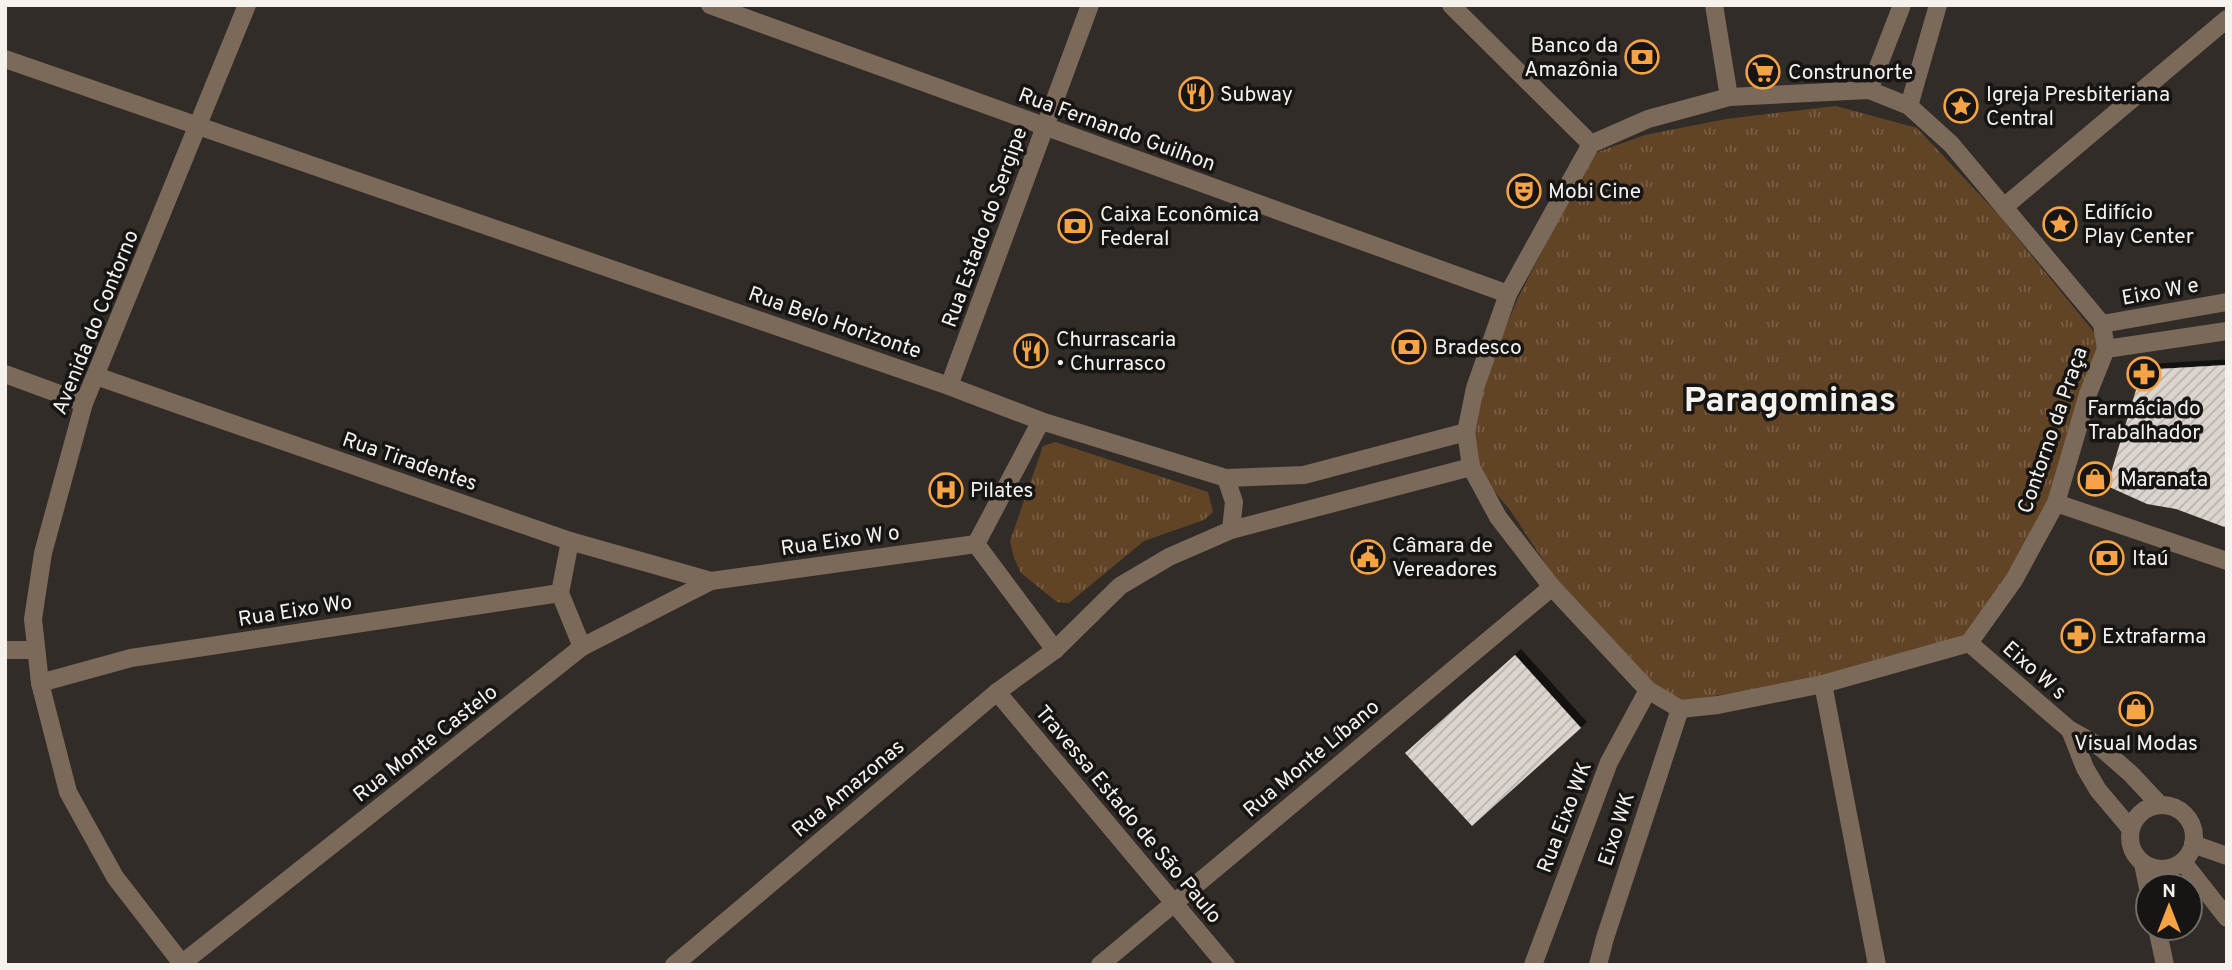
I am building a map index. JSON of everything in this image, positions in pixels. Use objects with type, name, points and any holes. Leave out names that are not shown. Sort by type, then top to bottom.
[{"type":"street","name":"Avenida do Contorno","points":[[182,964],[115,877],[68,792],[40,683],[33,619],[43,553],[84,403],[247,5]]},
{"type":"street","name":"Rua Fernando Guilhon","points":[[710,5],[1508,294]]},
{"type":"street","name":"Rua Estado do Sergipe","points":[[949,386],[1090,5]]},
{"type":"street","points":[[1714,5],[1729,97]]},
{"type":"street","points":[[1869,90],[1902,5]]},
{"type":"street","points":[[1909,106],[1938,5]]},
{"type":"street","points":[[1454,6],[1591,144],[1508,294],[1475,388],[1466,432],[1471,467],[1497,517],[1552,587],[1648,690],[1680,709],[1718,705],[1823,684],[1969,643]]},
{"type":"street","points":[[2004,207],[2227,19]]},
{"type":"street","name":"Rua Belo Horizonte","points":[[5,59],[949,386],[1041,421],[1226,478],[1304,475],[1466,432]]},
{"type":"street","name":"Contorno da Praça","points":[[1591,144],[1648,118],[1729,97],[1869,90],[1909,106],[1951,144],[2102,324],[2106,349],[2088,394],[2056,503],[2014,580],[1969,643]]},
{"type":"street","name":"Eixo W e","points":[[2102,324],[2227,302]]},
{"type":"street","points":[[2106,349],[2227,331]]},
{"type":"street","points":[[5,374],[84,403]]},
{"type":"street","name":"Rua Tiradentes","points":[[96,376],[570,541],[710,581]]},
{"type":"street","points":[[1041,421],[976,544],[1055,650]]},
{"type":"street","name":"Rua Amazonas","points":[[674,965],[997,692],[1055,650],[1120,586],[1169,557],[1231,530],[1471,467]]},
{"type":"street","points":[[1226,478],[1234,502],[1231,530]]},
{"type":"street","points":[[2056,503],[2227,561]]},
{"type":"street","points":[[570,541],[560,593],[582,647]]},
{"type":"street","name":"Rua Eixo W o","points":[[710,581],[976,544]]},
{"type":"street","name":"Rua Monte Castelo","points":[[182,964],[582,647],[710,581]]},
{"type":"street","name":"Rua Monte Líbano","points":[[1101,965],[1552,587]]},
{"type":"street","name":"Rua Eixo Wo","points":[[40,683],[131,658],[560,593]]},
{"type":"street","name":"Eixo W s","points":[[1969,643],[2070,730],[2099,746],[2131,774],[2160,805],[2179,810],[2192,824],[2193,844]]},
{"type":"street","points":[[5,649],[36,650]]},
{"type":"street","points":[[1823,684],[1877,965]]},
{"type":"street","name":"Rua Eixo WK","points":[[1533,965],[1609,762],[1648,690]]},
{"type":"street","name":"Travessa Estado de São Paulo","points":[[997,692],[1172,904],[1226,965]]},
{"type":"street","name":"Eixo WK","points":[[1598,965],[1680,709]]},
{"type":"street","name":"Eixo W s","points":[[2070,730],[2085,768],[2098,790],[2130,828],[2131,848],[2143,863],[2145,872]]},
{"type":"street","points":[[2130,828],[2141,812],[2160,805]]},
{"type":"street","points":[[2143,863],[2156,869],[2170,868],[2183,862],[2190,854],[2193,844],[2227,856]]},
{"type":"street","points":[[2183,862],[2227,918]]},
{"type":"street","points":[[2160,942],[2165,965]]},
{"type":"green space","points":[[1836,106],[1917,128],[1997,213],[2102,342],[2052,502],[1968,641],[1808,682],[1667,703],[1557,581],[1510,510],[1474,467],[1470,433],[1479,390],[1518,298],[1592,154],[1645,135],[1726,119]]},
{"type":"green space","points":[[1055,442],[1208,492],[1213,512],[1204,520],[1144,541],[1069,603],[1057,602],[1021,573],[1010,541],[1043,446]]},
{"type":"building","points":[[2227,365],[2227,528],[2176,509],[2147,504],[2107,486],[2142,370]]},
{"type":"building","points":[[1515,655],[1581,728],[1472,826],[1405,753]]},
{"type":"place","name":"Banco da Amazônia","points":[[1642,57]]},
{"type":"place","name":"Construnorte","points":[[1763,72]]},
{"type":"place","name":"Subway","points":[[1196,94]]},
{"type":"place","name":"Igreja Presbiteriana Central","points":[[1961,106]]},
{"type":"place","name":"Mobi Cine","points":[[1524,191]]},
{"type":"place","name":"Edifício Play Center","points":[[2060,224]]},
{"type":"place","name":"Caixa Econômica Federal","points":[[1075,226]]},
{"type":"place","name":"Bradesco","points":[[1409,347]]},
{"type":"place","name":"Churrascaria • Churrasco","points":[[1031,351]]},
{"type":"place","name":"Farmácia do Trabalhador","points":[[2144,374]]},
{"type":"place","name":"Maranata","points":[[2095,479]]},
{"type":"place","name":"Pilates","points":[[946,490]]},
{"type":"place","name":"Câmara de Vereadores","points":[[1368,557]]},
{"type":"place","name":"Itaú","points":[[2107,558]]},
{"type":"place","name":"Extrafarma","points":[[2078,636]]},
{"type":"place","name":"Visual Modas","points":[[2136,709]]},
{"type":"district","name":"Paragominas","points":[[1790,399]]}]
